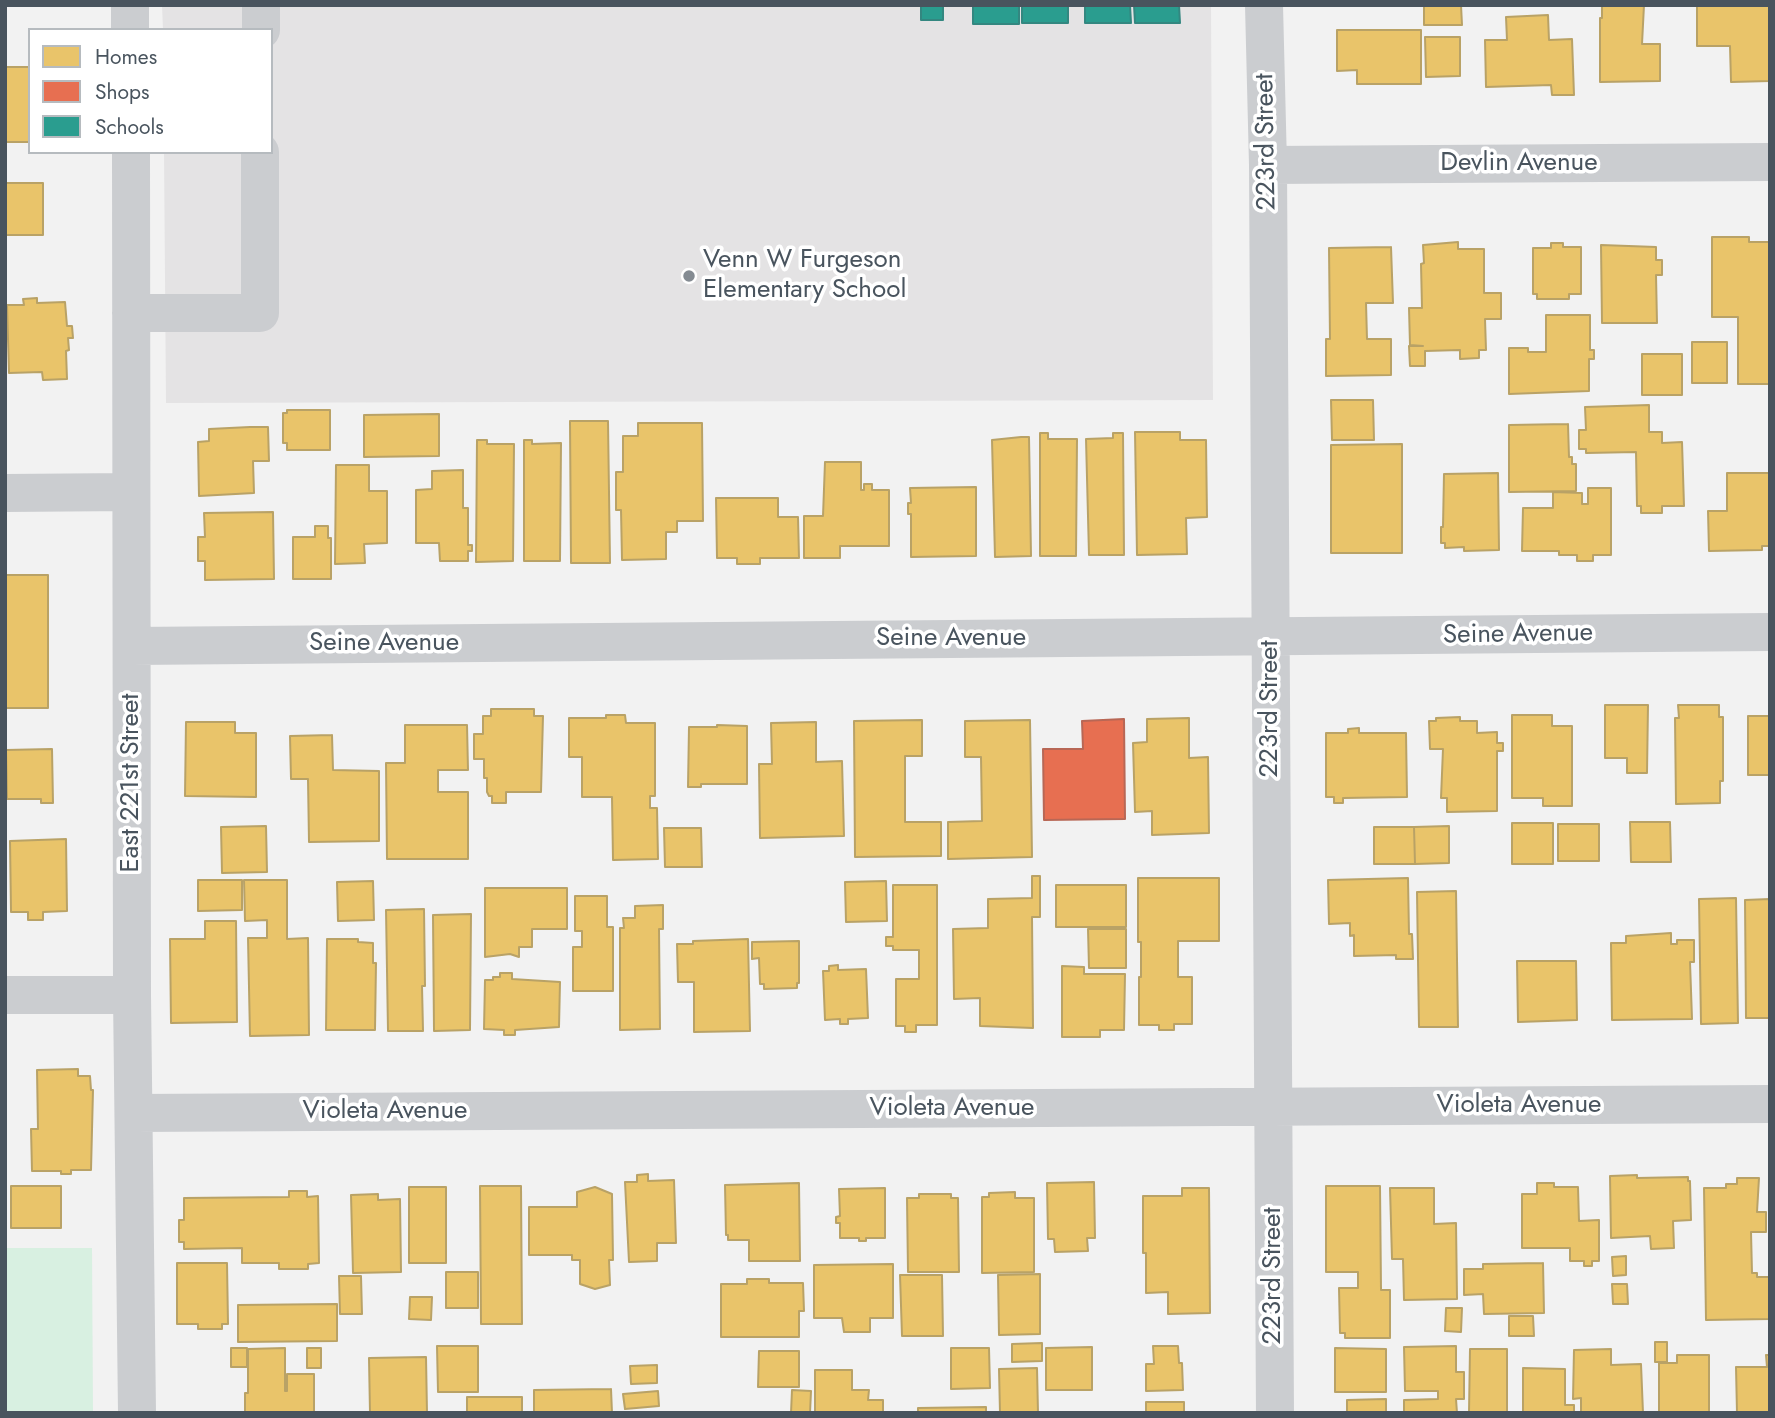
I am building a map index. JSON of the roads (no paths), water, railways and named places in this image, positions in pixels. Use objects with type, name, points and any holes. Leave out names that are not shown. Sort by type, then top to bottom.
[{"type":"street","points":[[130,5],[130,28]]},
{"type":"street","points":[[261,5],[261,28]]},
{"type":"street","name":"223rd Street","points":[[1264,5],[1268,165],[1275,1413]]},
{"type":"street","name":"East 221st Street","points":[[131,154],[132,995],[137,1413]]},
{"type":"street","points":[[131,313],[260,313],[260,154]]},
{"type":"street","name":"Devlin Avenue","points":[[1268,165],[1770,162]]},
{"type":"street","points":[[5,493],[131,492]]},
{"type":"street","name":"Seine Avenue","points":[[132,646],[1770,632]]},
{"type":"street","points":[[5,995],[132,995]]},
{"type":"street","name":"Violeta Avenue","points":[[134,1113],[1770,1104]]},
{"type":"place","name":"Venn W Furgeson Elementary School","points":[[689,276]]}]
